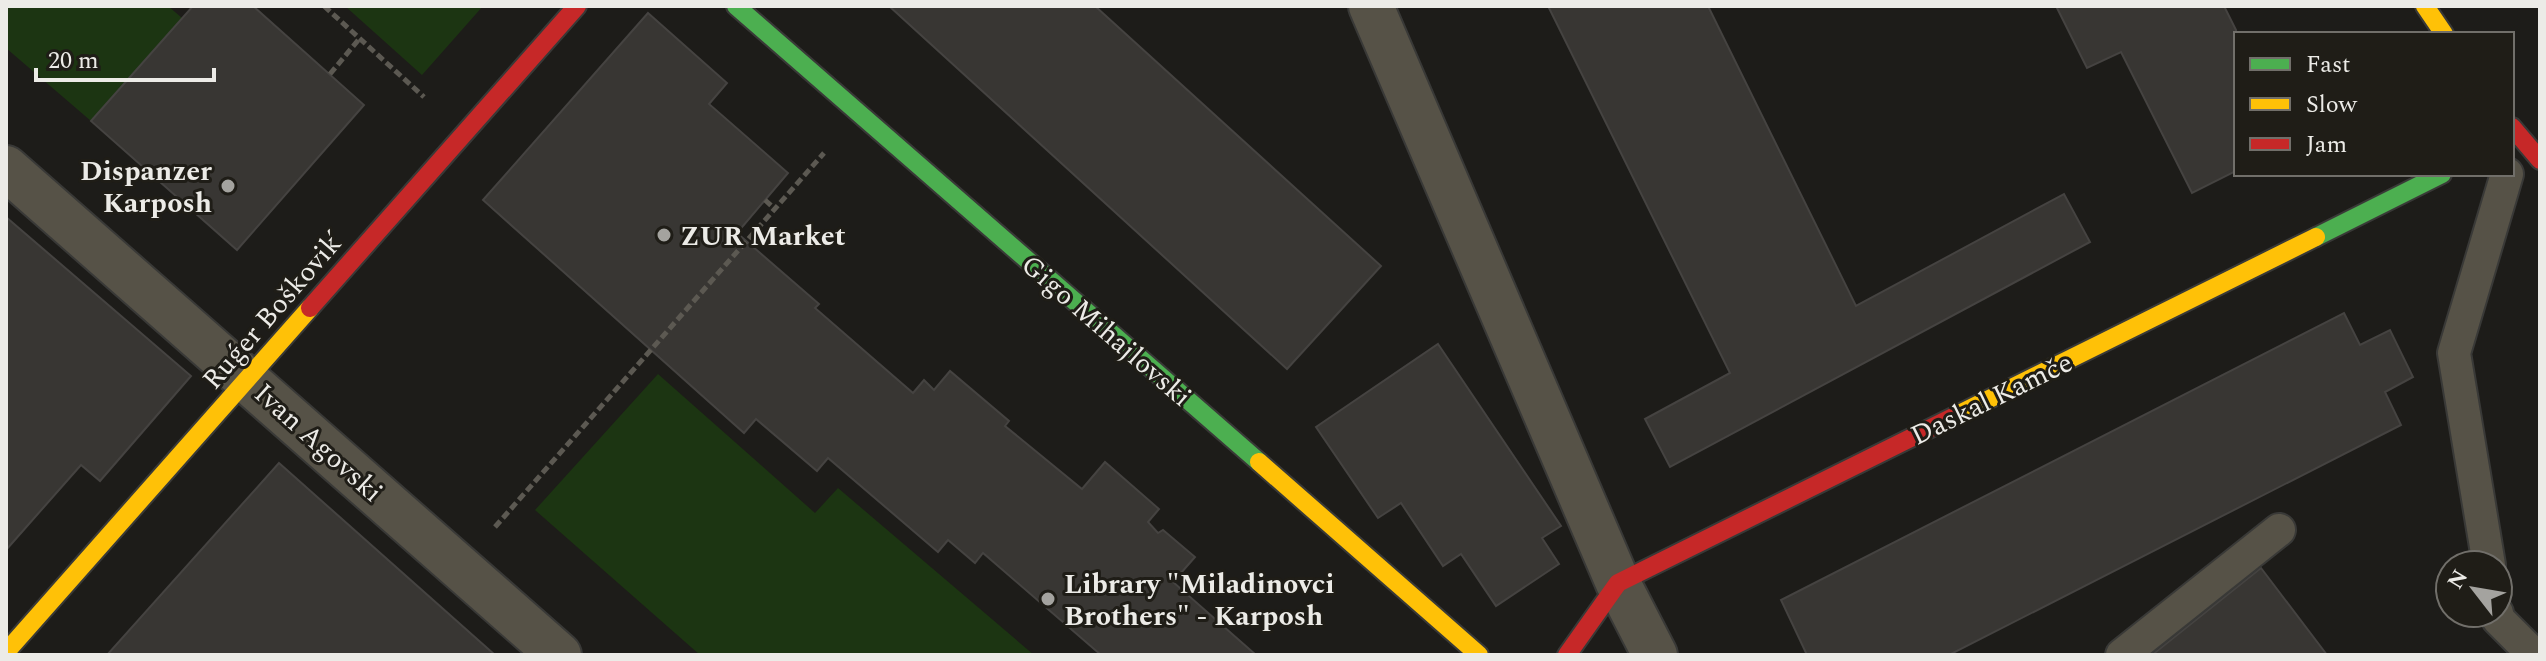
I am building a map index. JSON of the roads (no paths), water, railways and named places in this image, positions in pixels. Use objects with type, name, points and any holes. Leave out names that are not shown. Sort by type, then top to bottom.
[{"type":"street","name":"Ruǵer Boškoviḱ","points":[[6,652],[577,6]]},
{"type":"street","name":"Gigo Mihajlovski","points":[[736,6],[1479,655]]},
{"type":"street","points":[[1371,6],[1618,583],[1655,655]]},
{"type":"street","points":[[2425,6],[2443,32]]},
{"type":"street","name":"Ivan Agovski","points":[[6,168],[559,655]]},
{"type":"street","name":"Daskal Kamče","points":[[1567,655],[1618,583],[2438,176]]},
{"type":"lane","points":[[2486,549],[2454,353],[2509,176]]},
{"type":"lane","points":[[2122,655],[2279,530]]},
{"type":"lane","points":[[2508,629],[2534,655]]},
{"type":"place","name":"Dispanzer Karposh","points":[[228,186]]},
{"type":"place","name":"ZUR Market","points":[[664,235]]},
{"type":"place","name":"Library \"Miladinovci Brothers\" - Karposh","points":[[1048,599]]}]
